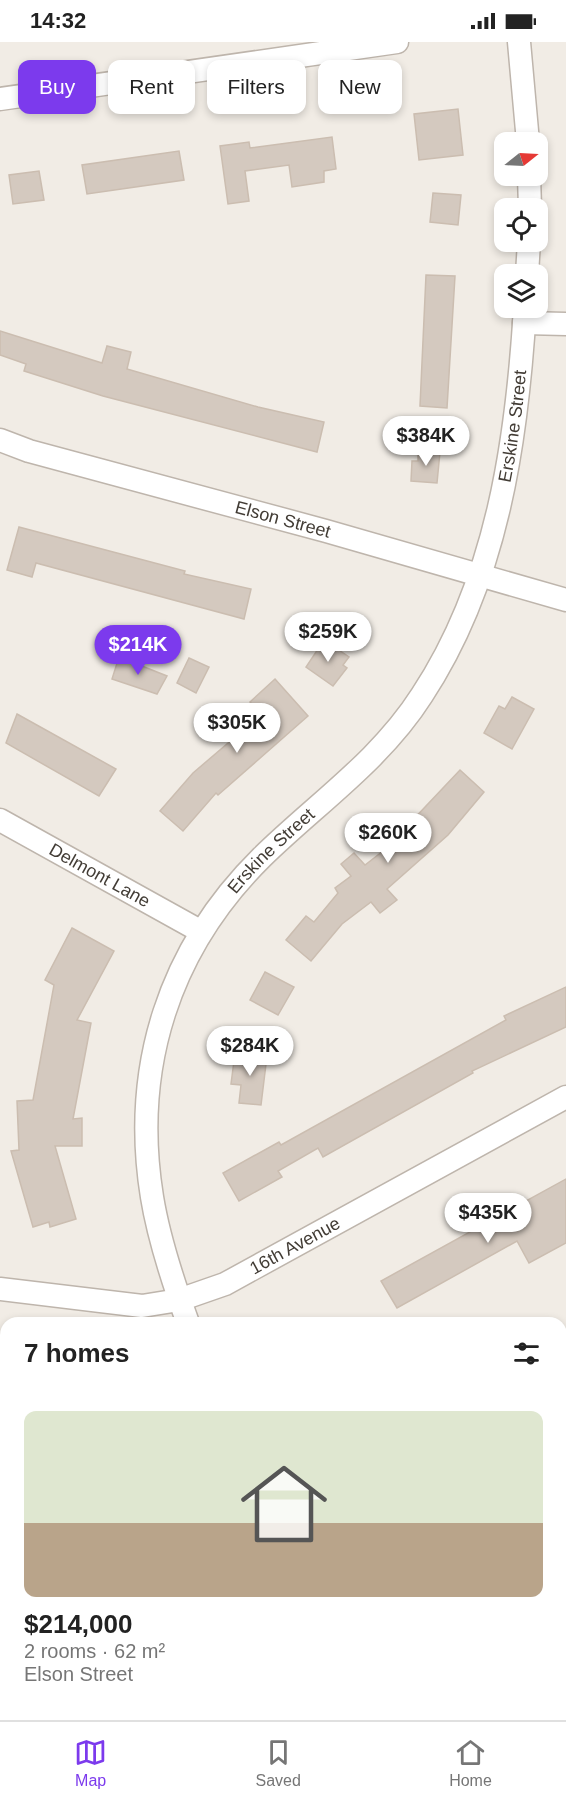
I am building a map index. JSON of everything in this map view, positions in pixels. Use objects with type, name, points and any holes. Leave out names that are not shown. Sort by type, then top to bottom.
[{"type":"street","points":[[0,99],[397,42]]},
{"type":"street","points":[[519,42],[527,132]]},
{"type":"street","name":"Erskine Street","points":[[186,1317],[166,1262],[152,1197],[148,1154],[147,1098],[156,1038],[171,990],[200,931],[226,895],[263,856],[384,747],[422,695],[468,612],[481,575],[510,453],[525,318]]},
{"type":"street","points":[[539,318],[566,324]]},
{"type":"street","name":"Elson Street","points":[[0,440],[29,451],[566,600]]},
{"type":"street","name":"Delmont Lane","points":[[0,820],[200,931]]},
{"type":"street","name":"16th Avenue","points":[[0,1289],[142,1306],[180,1300],[225,1284],[566,1097]]},
{"type":"building","points":[[458,109],[463,155],[419,160],[414,114]]},
{"type":"building","points":[[332,137],[336,169],[324,171],[324,182],[292,187],[289,165],[245,171],[249,201],[228,204],[220,146],[249,142],[250,148]]},
{"type":"building","points":[[179,151],[184,180],[87,194],[82,165]]},
{"type":"building","points":[[39,171],[44,200],[13,204],[9,175]]},
{"type":"building","points":[[433,193],[461,195],[458,225],[430,222]]},
{"type":"building","points":[[426,275],[455,276],[447,408],[420,406]]},
{"type":"building","points":[[0,331],[102,363],[107,346],[131,352],[127,369],[258,407],[324,422],[317,452],[103,396],[24,371],[26,364],[0,355]]},
{"type":"building","points":[[418,450],[440,452],[437,483],[411,481],[412,461],[418,461]]},
{"type":"building","points":[[19,527],[185,571],[184,574],[251,589],[244,619],[36,563],[32,577],[7,570]]},
{"type":"building","points":[[324,640],[349,657],[343,665],[347,668],[333,686],[306,667]]},
{"type":"building","points":[[119,657],[167,676],[157,694],[112,679]]},
{"type":"building","points":[[189,658],[209,667],[196,693],[177,683]]},
{"type":"building","points":[[275,679],[308,716],[218,795],[216,793],[183,831],[160,811],[193,773],[262,714],[250,702]]},
{"type":"building","points":[[512,697],[534,709],[512,749],[484,733],[499,706],[505,709]]},
{"type":"building","points":[[17,714],[116,769],[99,796],[6,743]]},
{"type":"building","points":[[460,770],[484,792],[448,835],[387,889],[397,900],[380,913],[371,902],[342,924],[311,961],[286,940],[306,916],[314,922],[338,893],[335,888],[351,876],[341,864],[354,853],[365,865],[392,844],[385,836],[403,819],[408,825]]},
{"type":"building","points":[[72,928],[114,951],[77,1020],[91,1023],[73,1119],[82,1118],[82,1146],[55,1146],[76,1219],[50,1227],[49,1222],[33,1227],[11,1151],[19,1150],[17,1101],[33,1100],[54,985],[45,980]]},
{"type":"building","points":[[265,972],[294,987],[278,1015],[250,1000]]},
{"type":"building","points":[[566,987],[566,1027],[472,1071],[473,1073],[323,1157],[318,1148],[278,1171],[282,1177],[239,1201],[223,1173],[279,1142],[281,1145],[506,1020],[504,1016]]},
{"type":"building","points":[[235,1053],[267,1056],[261,1105],[239,1103],[241,1085],[231,1084]]},
{"type":"building","points":[[566,1179],[566,1243],[529,1263],[517,1241],[397,1308],[381,1281]]}]
